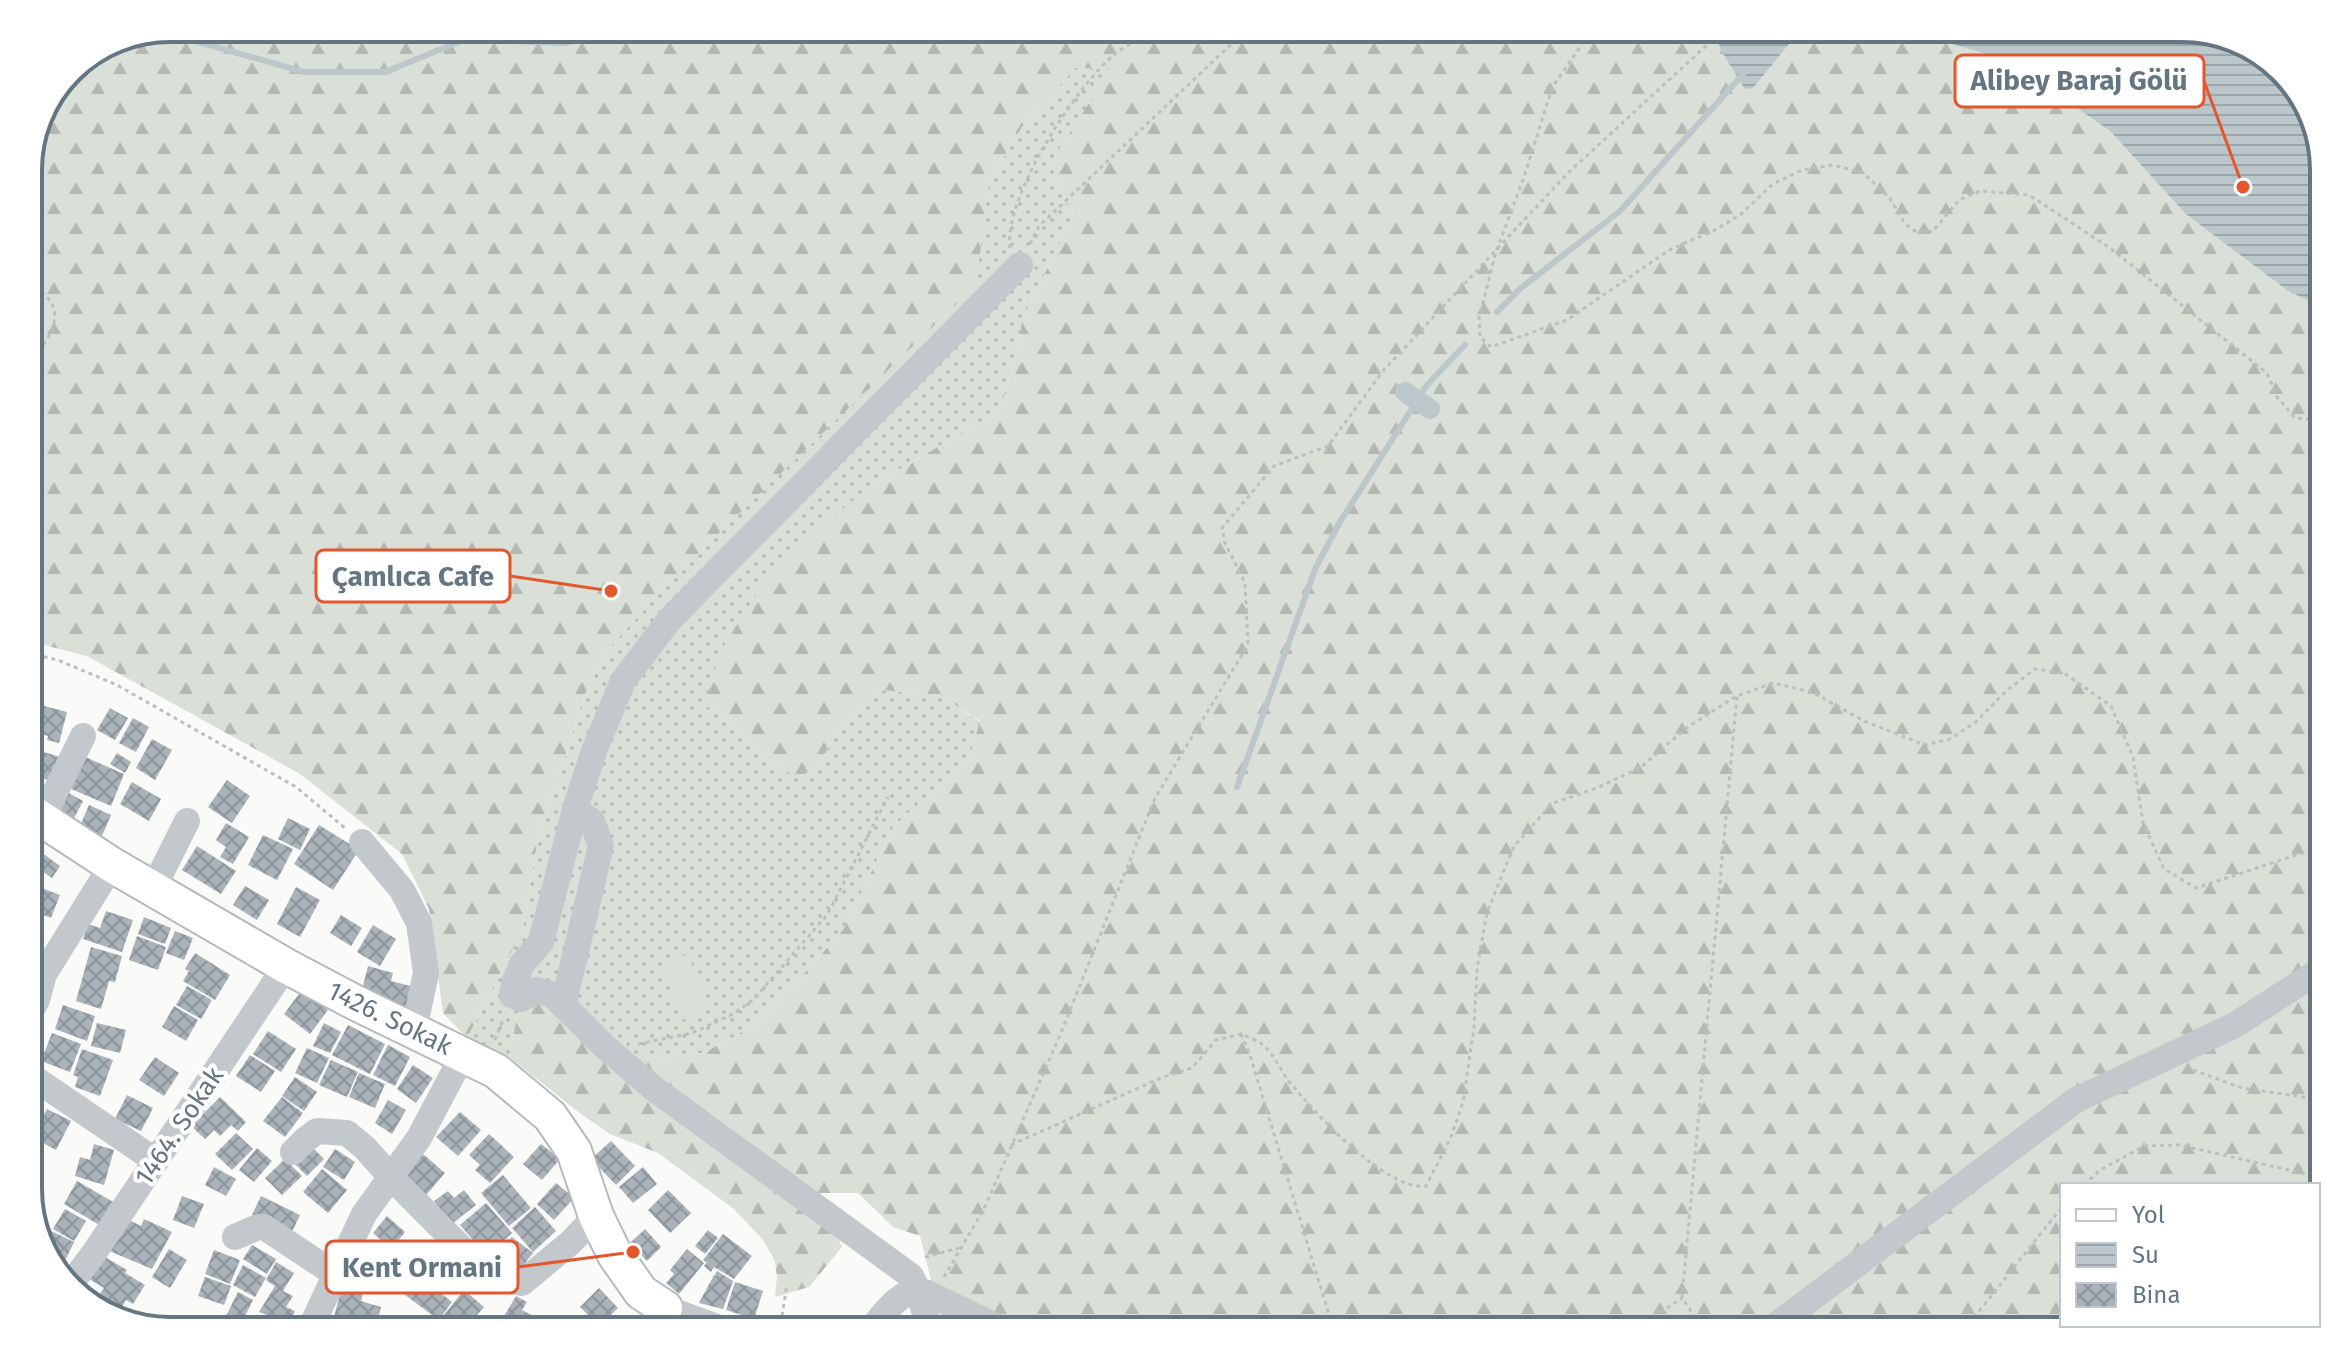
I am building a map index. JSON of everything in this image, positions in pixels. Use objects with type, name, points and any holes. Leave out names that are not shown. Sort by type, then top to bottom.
[{"type":"main road","name":"1426. Sokak","points":[[42,820],[112,865],[286,966],[496,1071],[550,1116],[574,1151],[596,1216],[615,1255],[654,1317]]},
{"type":"street","points":[[977,1317],[926,1293],[911,1276],[653,1088],[603,1045],[553,995],[536,990],[521,999],[512,995],[522,964],[541,942],[575,809],[594,751],[623,681],[670,619],[1020,265]]},
{"type":"street","points":[[42,803],[83,736]]},
{"type":"street","points":[[563,1006],[601,846],[592,821],[575,809]]},
{"type":"street","points":[[153,889],[187,821]]},
{"type":"street","points":[[362,842],[402,890],[419,923],[426,973],[414,1030]]},
{"type":"street","points":[[42,956],[112,865]]},
{"type":"street","name":"1464. Sokak","points":[[76,1277],[286,966]]},
{"type":"street","points":[[1787,1317],[2076,1100],[2235,1025],[2310,977]]},
{"type":"street","points":[[315,1317],[364,1214],[475,1060]]},
{"type":"street","points":[[42,1084],[156,1161]]},
{"type":"street","points":[[293,1152],[317,1131],[347,1133],[489,1276],[508,1281],[522,1283],[570,1243],[596,1216]]},
{"type":"street","points":[[235,1237],[264,1227],[335,1274]]},
{"type":"street","points":[[882,1317],[908,1293],[926,1293]]},
{"type":"street","points":[[926,1293],[929,1317]]},
{"type":"path","points":[[1135,42],[1116,54],[1079,93],[1040,155],[1019,198],[1008,233],[1011,254],[1020,265],[1039,226],[1234,42]]},
{"type":"path","points":[[1583,42],[1552,88],[1496,252],[1479,318],[1480,337],[1491,347],[1567,320],[1671,249],[1715,230],[1740,215],[1773,184],[1802,170],[1833,165],[1863,173],[1889,197],[1905,224],[1918,233],[1933,231],[1959,200],[1980,191],[2029,195],[2110,248],[2267,373],[2277,397],[2295,418],[2310,419]]},
{"type":"path","points":[[926,1293],[984,1209],[1058,1040],[1155,798],[1248,645],[1245,583],[1225,543],[1222,528],[1274,466],[1328,446],[1383,371],[1568,173],[1707,45]]},
{"type":"path","points":[[42,290],[56,309],[55,326],[42,348]]},
{"type":"path","points":[[42,656],[117,685],[296,787],[362,842]]},
{"type":"path","points":[[1011,1145],[1163,1077],[1192,1068],[1216,1040],[1241,1034],[1263,1045],[1306,1101],[1357,1152],[1386,1173],[1416,1187],[1426,1186],[1451,1137],[1463,1102],[1474,1028],[1477,969],[1487,912],[1514,846],[1553,803],[1597,788],[1641,767],[1689,726],[1737,696],[1773,683],[1812,692],[1864,721],[1925,745],[1950,739],[1976,722],[2006,691],[2035,669],[2064,673],[2111,706],[2133,757],[2143,823],[2164,869],[2196,888],[2310,851]]},
{"type":"path","points":[[1695,1317],[1682,1298],[1737,696]]},
{"type":"path","points":[[603,1045],[644,1044],[692,1033],[733,1014],[754,999],[827,915],[888,797]]},
{"type":"path","points":[[475,1060],[512,995]]},
{"type":"path","points":[[1241,1034],[1330,1317]]},
{"type":"path","points":[[2163,1059],[2242,1088],[2310,1098]]},
{"type":"path","points":[[2086,1183],[2100,1170],[2144,1146],[2179,1145],[2310,1175]]},
{"type":"path","points":[[1973,1317],[2060,1210]]},
{"type":"path","points":[[782,1317],[787,1284]]},
{"type":"path","points":[[1654,1317],[1682,1298]]},
{"type":"green space","points":[[1719,42],[1720,49],[1753,88],[1791,42],[1946,42],[2009,61],[2110,131],[2187,214],[2288,291],[2310,301],[2310,1183],[2060,1183],[2060,1317],[940,1317],[920,1236],[893,1227],[858,1193],[819,1193],[842,1247],[809,1287],[775,1297],[775,1261],[763,1240],[734,1209],[658,1153],[610,1134],[509,1057],[518,1013],[544,1001],[601,1057],[703,1053],[750,1028],[843,930],[893,827],[970,756],[980,721],[941,696],[883,690],[843,725],[816,768],[797,778],[764,756],[705,704],[721,650],[774,566],[868,488],[1000,410],[1018,347],[1022,320],[1074,214],[1057,187],[1053,159],[1111,69],[1075,68],[1022,127],[989,182],[976,285],[685,566],[609,648],[585,694],[537,843],[523,929],[467,1038],[443,1013],[429,909],[402,854],[300,774],[87,656],[42,645],[42,161],[46,137],[55,113],[68,92],[85,74],[106,59],[145,44]]},
{"type":"green space","points":[[1075,68],[1112,69],[1053,159],[1057,187],[1074,214],[1022,320],[1018,347],[1000,410],[868,488],[705,704],[764,756],[797,778],[816,768],[843,725],[883,690],[941,696],[980,722],[970,756],[893,827],[843,930],[750,1028],[703,1053],[656,1057],[601,1057],[518,1013],[509,1057],[467,1038],[523,929],[537,843],[585,694],[609,648],[685,566],[975,285],[989,182],[1022,127]]},
{"type":"green space","points":[[688,954],[710,1010],[684,1020],[662,964]]},
{"type":"water","points":[[1719,42],[1791,42],[1753,88],[1745,89]]},
{"type":"water","points":[[1946,42],[2199,43],[2231,52],[2260,68],[2284,92],[2306,137],[2310,161],[2310,301],[2288,291],[2186,214],[2110,131],[2009,61]]},
{"type":"building","points":[[42,705],[67,712],[59,743],[47,740],[48,736],[42,734]]},
{"type":"building","points":[[110,708],[128,718],[115,740],[97,730]]},
{"type":"building","points":[[133,718],[149,727],[136,752],[119,743]]},
{"type":"building","points":[[152,739],[172,750],[155,780],[136,768]]},
{"type":"building","points":[[42,751],[66,759],[58,783],[42,778]]},
{"type":"building","points":[[117,753],[131,762],[125,773],[110,764]]},
{"type":"building","points":[[83,756],[124,774],[111,806],[69,788]]},
{"type":"building","points":[[227,780],[250,796],[232,823],[208,807]]},
{"type":"building","points":[[132,782],[161,799],[149,821],[120,804]]},
{"type":"building","points":[[65,791],[83,801],[72,822],[54,812]]},
{"type":"building","points":[[89,805],[111,815],[101,838],[79,828]]},
{"type":"building","points":[[288,818],[310,829],[300,850],[278,839]]},
{"type":"building","points":[[226,823],[249,837],[233,864],[220,857],[226,847],[216,840]]},
{"type":"building","points":[[319,825],[359,850],[333,890],[294,864]]},
{"type":"building","points":[[263,835],[293,849],[277,880],[248,865]]},
{"type":"building","points":[[197,846],[236,871],[221,894],[182,870]]},
{"type":"building","points":[[42,853],[60,866],[52,878],[42,871]]},
{"type":"building","points":[[245,886],[269,900],[257,920],[233,905]]},
{"type":"building","points":[[296,887],[320,900],[300,937],[277,924]]},
{"type":"building","points":[[42,888],[60,895],[51,918],[42,914]]},
{"type":"building","points":[[106,911],[133,920],[122,952],[83,939],[88,924],[100,928]]},
{"type":"building","points":[[341,915],[362,928],[351,946],[330,933]]},
{"type":"building","points":[[144,917],[171,928],[165,944],[138,934]]},
{"type":"building","points":[[373,925],[396,939],[380,966],[357,952]]},
{"type":"building","points":[[175,931],[193,938],[184,960],[166,953]]},
{"type":"building","points":[[137,936],[166,947],[158,970],[129,960]]},
{"type":"building","points":[[91,947],[122,956],[115,982],[109,981],[101,1009],[76,1001]]},
{"type":"building","points":[[195,953],[230,975],[215,1000],[183,981],[189,971],[185,969]]},
{"type":"building","points":[[368,966],[393,973],[391,981],[418,988],[412,1013],[361,994]]},
{"type":"building","points":[[187,986],[212,1000],[201,1019],[176,1005]]},
{"type":"building","points":[[302,990],[328,1010],[310,1034],[284,1014]]},
{"type":"building","points":[[63,1005],[95,1016],[87,1041],[55,1029]]},
{"type":"building","points":[[174,1006],[198,1020],[186,1041],[162,1027]]},
{"type":"building","points":[[97,1023],[126,1030],[120,1053],[91,1046]]},
{"type":"building","points":[[324,1023],[341,1032],[330,1053],[313,1046]]},
{"type":"building","points":[[348,1025],[385,1044],[370,1074],[332,1055]]},
{"type":"building","points":[[268,1031],[296,1049],[281,1072],[253,1054]]},
{"type":"building","points":[[52,1033],[81,1044],[70,1072],[42,1061]]},
{"type":"building","points":[[388,1045],[410,1057],[395,1086],[373,1075]]},
{"type":"building","points":[[307,1048],[329,1058],[317,1083],[295,1073]]},
{"type":"building","points":[[82,1049],[113,1060],[100,1096],[75,1087],[78,1077],[73,1075]]},
{"type":"building","points":[[250,1055],[275,1071],[261,1092],[236,1076]]},
{"type":"building","points":[[155,1057],[179,1073],[164,1096],[139,1080]]},
{"type":"building","points":[[331,1060],[358,1072],[347,1097],[319,1085]]},
{"type":"building","points":[[413,1065],[433,1078],[416,1103],[397,1089]]},
{"type":"building","points":[[359,1073],[385,1084],[375,1108],[349,1097]]},
{"type":"building","points":[[295,1077],[317,1092],[304,1111],[282,1096]]},
{"type":"building","points":[[127,1095],[153,1108],[141,1131],[115,1119]]},
{"type":"building","points":[[220,1097],[246,1122],[238,1131],[231,1125],[220,1136],[214,1130],[205,1139],[191,1126]]},
{"type":"building","points":[[282,1097],[303,1113],[285,1137],[263,1121]]},
{"type":"building","points":[[388,1100],[406,1110],[392,1134],[375,1123]]},
{"type":"building","points":[[47,1109],[71,1121],[56,1150],[42,1142],[42,1118]]},
{"type":"building","points":[[460,1112],[481,1130],[458,1156],[436,1137]]},
{"type":"building","points":[[236,1133],[253,1149],[232,1170],[215,1154]]},
{"type":"building","points":[[489,1134],[514,1157],[490,1183],[475,1170],[480,1165],[469,1155]]},
{"type":"building","points":[[611,1141],[635,1166],[616,1185],[591,1159]]},
{"type":"building","points":[[94,1144],[114,1150],[104,1185],[75,1176],[80,1157],[90,1160]]},
{"type":"building","points":[[309,1144],[324,1159],[307,1176],[292,1161]]},
{"type":"building","points":[[541,1144],[560,1159],[542,1180],[523,1164]]},
{"type":"building","points":[[257,1148],[272,1161],[254,1182],[239,1170]]},
{"type":"building","points":[[335,1149],[355,1162],[344,1180],[323,1167]]},
{"type":"building","points":[[423,1154],[445,1173],[421,1201],[399,1182]]},
{"type":"building","points":[[285,1159],[302,1176],[282,1195],[265,1178]]},
{"type":"building","points":[[214,1167],[236,1179],[226,1196],[205,1185]]},
{"type":"building","points":[[643,1167],[657,1184],[633,1203],[619,1187]]},
{"type":"building","points":[[322,1169],[347,1190],[328,1213],[303,1192]]},
{"type":"building","points":[[503,1175],[531,1208],[509,1226],[481,1193]]},
{"type":"building","points":[[77,1181],[115,1203],[101,1226],[64,1204]]},
{"type":"building","points":[[556,1183],[574,1198],[554,1220],[537,1204]]},
{"type":"building","points":[[464,1190],[476,1205],[452,1224],[434,1201],[448,1191],[454,1198]]},
{"type":"building","points":[[668,1190],[691,1213],[670,1233],[648,1210]]},
{"type":"building","points":[[182,1196],[204,1204],[194,1228],[173,1220]]},
{"type":"building","points":[[261,1196],[300,1215],[291,1234],[252,1215]]},
{"type":"building","points":[[486,1203],[512,1233],[487,1256],[460,1225]]},
{"type":"building","points":[[535,1207],[556,1231],[533,1252],[512,1228]]},
{"type":"building","points":[[65,1209],[86,1221],[74,1241],[53,1229]]},
{"type":"building","points":[[387,1216],[405,1232],[391,1249],[373,1233]]},
{"type":"building","points":[[123,1217],[141,1226],[144,1219],[172,1232],[152,1269],[107,1250]]},
{"type":"building","points":[[645,1229],[661,1247],[647,1261],[630,1243]]},
{"type":"building","points":[[49,1230],[74,1242],[65,1262]]},
{"type":"building","points":[[708,1230],[718,1238],[705,1254],[695,1246]]},
{"type":"building","points":[[723,1234],[752,1256],[734,1279],[714,1267],[711,1272],[704,1266],[711,1257],[706,1262],[703,1260]]},
{"type":"building","points":[[512,1237],[533,1253],[519,1271],[496,1253]]},
{"type":"building","points":[[252,1245],[276,1259],[267,1274],[243,1259]]},
{"type":"building","points":[[169,1249],[187,1260],[170,1288],[152,1277]]},
{"type":"building","points":[[687,1249],[704,1263],[679,1294],[666,1283],[674,1274],[670,1270]]},
{"type":"building","points":[[214,1250],[240,1260],[230,1284],[205,1274]]},
{"type":"building","points":[[103,1256],[145,1285],[133,1304],[126,1300],[122,1307],[99,1296],[104,1288],[89,1279]]},
{"type":"building","points":[[276,1262],[294,1273],[283,1291],[293,1296],[286,1307],[295,1311],[292,1317],[266,1317],[259,1312],[275,1286],[266,1280]]},
{"type":"building","points":[[243,1265],[266,1278],[255,1297],[233,1285]]},
{"type":"building","points":[[347,1267],[369,1273],[361,1301],[381,1307],[379,1317],[334,1317]]},
{"type":"building","points":[[717,1271],[733,1281],[723,1309],[699,1303],[714,1275],[717,1276]]},
{"type":"building","points":[[205,1277],[231,1286],[224,1305],[198,1296]]},
{"type":"building","points":[[412,1278],[429,1291],[432,1286],[452,1302],[441,1317],[435,1317],[401,1292]]},
{"type":"building","points":[[735,1282],[763,1291],[755,1317],[726,1310]]},
{"type":"building","points":[[599,1288],[618,1308],[608,1317],[590,1317],[580,1307]]},
{"type":"building","points":[[464,1290],[484,1307],[475,1317],[444,1315]]},
{"type":"building","points":[[238,1292],[253,1300],[244,1317],[226,1316]]},
{"type":"building","points":[[516,1296],[527,1302],[522,1310],[535,1317],[504,1317]]},
{"type":"waterway","points":[[199,42],[304,72],[385,72],[459,42]]},
{"type":"waterway","points":[[540,42],[569,42]]},
{"type":"waterway","points":[[1497,312],[1521,288],[1620,211],[1744,73]]},
{"type":"waterway","points":[[1237,787],[1316,567],[1340,522],[1427,385],[1465,345]]},
{"type":"waterway","points":[[1405,392],[1430,409]]},
{"type":"place","name":"Alibey Baraj Gölü","points":[[2243,187]]},
{"type":"place","name":"Çamlıca Cafe","points":[[611,591]]},
{"type":"place","name":"Kent Ormani","points":[[633,1252]]}]
